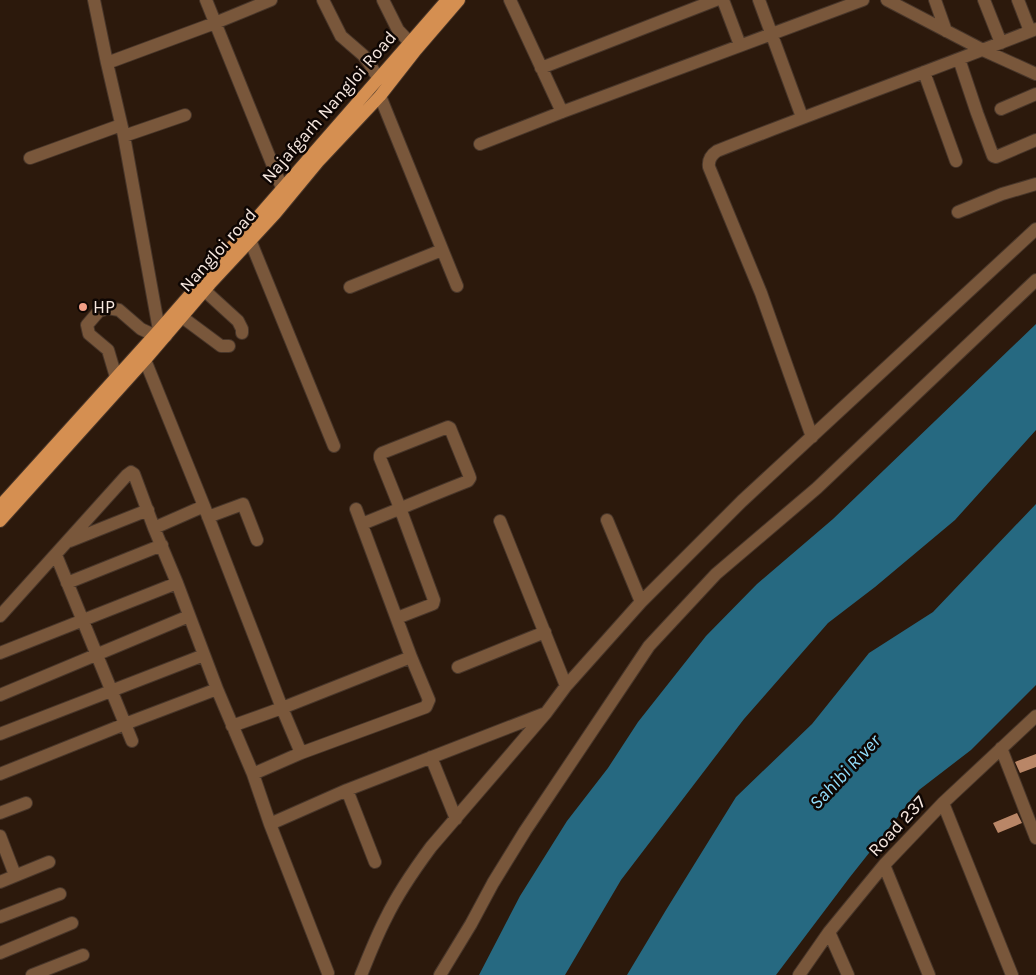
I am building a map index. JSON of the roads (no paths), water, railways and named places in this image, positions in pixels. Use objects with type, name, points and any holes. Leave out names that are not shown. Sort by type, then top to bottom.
[{"type":"main road","name":"Najafgarh Nangloi Road","points":[[0,506],[116,377],[159,334],[378,78],[413,46],[446,0]]},
{"type":"main road","name":"Nangloi road","points":[[0,521],[145,360],[159,334],[182,317],[318,162],[380,96],[413,46],[459,0]]},
{"type":"street","points":[[94,0],[122,130],[159,334],[140,329],[119,310],[108,308],[99,311],[86,325],[88,334],[108,350],[116,377]]},
{"type":"street","points":[[206,0],[282,188]]},
{"type":"street","points":[[107,63],[216,23],[270,0]]},
{"type":"street","points":[[324,0],[341,36],[363,55],[378,78]]},
{"type":"street","points":[[383,0],[398,30],[413,46]]},
{"type":"street","points":[[510,0],[562,112]]},
{"type":"street","points":[[541,68],[716,0]]},
{"type":"street","points":[[723,0],[740,45]]},
{"type":"street","points":[[759,0],[802,117]]},
{"type":"street","points":[[480,144],[863,0]]},
{"type":"street","points":[[935,0],[946,31]]},
{"type":"street","points":[[984,0],[1001,43]]},
{"type":"street","points":[[812,437],[761,293],[709,163],[712,156],[717,151],[802,117],[959,60],[1033,30],[1018,0]]},
{"type":"street","points":[[891,1],[983,50],[1036,74]]},
{"type":"street","points":[[959,60],[993,156],[996,157],[1036,140]]},
{"type":"street","points":[[1024,68],[1036,63]]},
{"type":"street","points":[[924,72],[956,160]]},
{"type":"street","points":[[1001,110],[1036,94]]},
{"type":"street","points":[[380,96],[457,286]]},
{"type":"street","points":[[30,158],[122,130],[185,115]]},
{"type":"street","points":[[958,212],[1002,194],[1036,184]]},
{"type":"street","points":[[361,975],[385,919],[404,886],[431,847],[546,713],[566,686],[641,602],[742,501],[1036,229]]},
{"type":"street","points":[[250,240],[334,446]]},
{"type":"street","points":[[350,287],[442,250]]},
{"type":"street","points":[[440,975],[525,832],[649,646],[716,574],[838,468],[1036,280]]},
{"type":"street","points":[[204,290],[238,321],[242,333]]},
{"type":"street","points":[[182,317],[221,346],[229,346]]},
{"type":"street","points":[[145,360],[301,753]]},
{"type":"street","points":[[362,524],[400,508],[468,481],[470,478],[448,427],[380,455],[380,458],[400,508],[434,600],[433,604],[397,618]]},
{"type":"street","points":[[0,616],[132,472],[178,583],[216,689],[252,774],[328,973]]},
{"type":"street","points":[[154,528],[206,511],[243,504],[257,540]]},
{"type":"street","points":[[252,774],[301,753],[426,708],[430,700],[411,657],[356,509]]},
{"type":"street","points":[[68,542],[148,510]]},
{"type":"street","points":[[607,520],[641,602]]},
{"type":"street","points":[[500,521],[566,686]]},
{"type":"street","points":[[67,583],[162,545]]},
{"type":"street","points":[[56,556],[132,741]]},
{"type":"street","points":[[0,652],[178,583]]},
{"type":"street","points":[[0,694],[189,616]]},
{"type":"street","points":[[458,667],[545,632]]},
{"type":"street","points":[[0,734],[204,655]]},
{"type":"street","points":[[232,726],[411,657]]},
{"type":"street","points":[[0,774],[216,689]]},
{"type":"street","points":[[270,824],[347,790],[546,713]]},
{"type":"street","name":"Road 237","points":[[799,975],[829,932],[884,865],[943,803],[1036,716]]},
{"type":"street","points":[[1001,748],[1036,838]]},
{"type":"street","points":[[431,757],[456,819]]},
{"type":"street","points":[[347,790],[375,862]]},
{"type":"street","points":[[0,813],[26,803]]},
{"type":"street","points":[[943,803],[1012,975]]},
{"type":"street","points":[[0,836],[15,875]]},
{"type":"street","points":[[0,882],[49,862]]},
{"type":"street","points":[[884,865],[929,975]]},
{"type":"street","points":[[0,917],[60,894]]},
{"type":"street","points":[[0,953],[72,923]]},
{"type":"street","points":[[829,932],[848,975]]},
{"type":"street","points":[[32,975],[82,955]]},
{"type":"water","points":[[1036,324],[1036,430],[955,520],[875,587],[828,623],[744,719],[621,880],[565,975],[479,975],[520,896],[567,821],[608,768],[638,722],[706,636],[757,584],[833,519]]},
{"type":"water","name":"Sahibi River","points":[[1036,504],[1036,685],[971,750],[919,790],[776,975],[627,975],[736,797],[812,724],[869,653],[933,612]]},
{"type":"place","name":"HP","points":[[83,307]]}]
